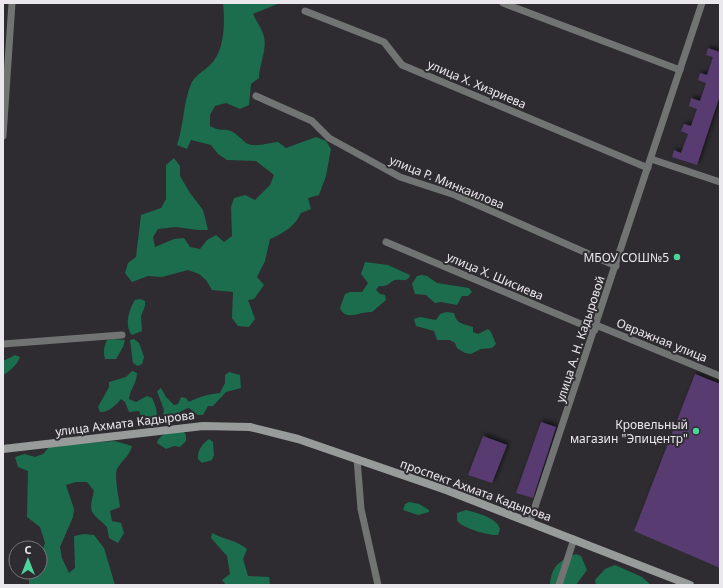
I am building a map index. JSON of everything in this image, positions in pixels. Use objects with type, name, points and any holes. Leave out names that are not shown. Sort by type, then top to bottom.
[{"type":"street","points":[[3,136],[5,84],[12,3]]},
{"type":"street","points":[[503,3],[680,70]]},
{"type":"street","name":"улица А. Н. Кадыровой","points":[[530,522],[596,327],[702,3]]},
{"type":"street","name":"улица Х. Хизриева","points":[[305,11],[384,42],[402,65],[648,168]]},
{"type":"street","name":"улица Р. Минкаилова","points":[[256,96],[312,121],[329,138],[400,178],[455,195],[616,266]]},
{"type":"street","points":[[651,159],[720,182]]},
{"type":"street","name":"улица Х. Шисиева","points":[[386,242],[596,327]]},
{"type":"street","name":"Овражная улица","points":[[596,327],[720,376]]},
{"type":"street","points":[[3,344],[122,335]]},
{"type":"street","name":"улица Ахмата Кадырова","points":[[3,449],[203,426],[250,427]]},
{"type":"street","name":"проспект Ахмата Кадырова","points":[[250,427],[298,439],[446,490],[574,539],[679,583],[690,585]]},
{"type":"street","points":[[357,459],[361,509],[378,585]]},
{"type":"street","points":[[559,585],[574,539]]},
{"type":"green space","points":[[223,3],[280,3],[253,14],[261,28],[265,42],[259,78],[251,84],[249,105],[240,109],[226,103],[215,106],[210,115],[210,126],[217,129],[231,131],[246,143],[253,145],[278,142],[286,148],[316,137],[326,141],[331,149],[326,176],[319,195],[308,198],[311,209],[301,213],[296,222],[288,229],[270,239],[265,261],[257,277],[264,285],[254,299],[248,300],[255,319],[249,327],[238,326],[232,318],[233,292],[212,290],[206,280],[199,274],[188,270],[162,277],[148,276],[132,282],[125,273],[128,263],[136,257],[141,215],[161,208],[166,199],[166,165],[174,158],[180,166],[180,176],[190,193],[203,210],[208,230],[176,227],[158,229],[153,237],[155,247],[174,239],[184,238],[190,247],[200,249],[207,240],[216,235],[224,242],[232,236],[231,207],[234,198],[245,195],[255,200],[270,185],[274,175],[256,161],[227,160],[218,154],[211,145],[191,140],[187,149],[177,145],[186,99],[191,84],[199,74],[210,65],[219,52],[224,27]]},
{"type":"green space","points":[[365,262],[388,265],[410,275],[406,280],[395,280],[387,285],[379,286],[376,290],[380,294],[385,295],[386,300],[372,312],[354,315],[346,314],[340,308],[345,294],[350,292],[362,292],[368,283],[361,274]]},
{"type":"green space","points":[[417,276],[427,276],[437,283],[469,288],[472,292],[468,296],[462,296],[457,305],[441,302],[435,303],[426,295],[415,294],[412,284]]},
{"type":"green space","points":[[140,299],[145,301],[145,306],[141,316],[142,331],[132,335],[128,327],[129,313],[135,300]]},
{"type":"green space","points":[[446,312],[454,313],[455,317],[459,321],[473,327],[473,332],[478,334],[488,329],[491,332],[496,344],[492,348],[481,349],[471,354],[465,353],[457,348],[455,343],[450,340],[437,340],[434,331],[416,326],[414,319],[420,317],[436,320],[440,314]]},
{"type":"green space","points":[[134,339],[139,343],[144,357],[142,364],[138,366],[133,363],[130,340]]},
{"type":"green space","points":[[107,340],[125,340],[116,359],[105,359],[105,345]]},
{"type":"green space","points":[[15,355],[20,357],[10,370],[3,375],[3,361]]},
{"type":"green space","points":[[132,371],[137,373],[137,377],[129,399],[136,402],[147,396],[152,398],[157,414],[153,423],[147,423],[139,411],[129,412],[125,402],[121,399],[109,410],[100,412],[98,407],[109,387],[109,382],[126,377]]},
{"type":"green space","points":[[229,372],[240,375],[241,388],[226,392],[213,406],[208,406],[203,415],[198,415],[189,408],[168,419],[163,415],[164,410],[157,391],[161,388],[166,397],[174,405],[178,404],[181,397],[186,398],[189,402],[204,396],[220,393],[225,383],[225,375]]},
{"type":"green space","points":[[183,431],[186,435],[186,441],[180,447],[174,446],[166,449],[157,443],[164,435],[171,432]]},
{"type":"green space","points":[[209,439],[213,442],[214,455],[212,460],[202,463],[198,459],[198,453],[202,445]]},
{"type":"green space","points":[[115,441],[132,446],[129,454],[121,463],[116,473],[120,507],[110,511],[112,521],[121,523],[124,533],[118,543],[109,538],[107,527],[92,512],[91,504],[94,491],[87,482],[76,482],[66,485],[74,509],[73,517],[60,547],[62,558],[69,573],[75,568],[74,536],[84,534],[94,535],[104,548],[115,585],[29,585],[29,580],[48,580],[48,540],[44,540],[40,527],[27,517],[28,471],[18,467],[15,457],[25,454],[35,457],[43,454],[50,446]]},
{"type":"green space","points":[[409,502],[419,504],[429,510],[429,512],[418,515],[403,510],[405,504]]},
{"type":"green space","points":[[466,510],[486,516],[495,521],[500,529],[498,535],[469,529],[459,523],[457,520],[457,513]]},
{"type":"green space","points":[[212,533],[239,544],[247,549],[243,559],[248,576],[269,577],[270,585],[226,585],[222,580],[230,574],[227,556],[211,538]]},
{"type":"green space","points":[[576,554],[581,556],[587,570],[576,585],[550,585],[552,573],[557,565]]},
{"type":"green space","points":[[615,565],[642,577],[651,585],[596,585],[595,580],[605,569]]},
{"type":"building","points":[[708,48],[720,52],[720,95],[697,165],[672,157],[674,150],[681,153],[688,134],[681,131],[684,124],[691,126],[697,109],[689,106],[691,98],[700,101],[706,83],[698,80],[700,73],[707,75],[713,57],[706,55]]},
{"type":"building","name":"Кровельный магазин \"Эпицентр\"","points":[[695,374],[720,384],[720,568],[634,531]]},
{"type":"building","points":[[541,422],[556,427],[533,498],[516,493]]},
{"type":"building","points":[[483,436],[507,445],[492,483],[468,475]]},
{"type":"place","name":"МБОУ СОШ№5","points":[[677,257]]},
{"type":"place","name":"Кровельный магазин \"Эпицентр\"","points":[[696,431]]}]
